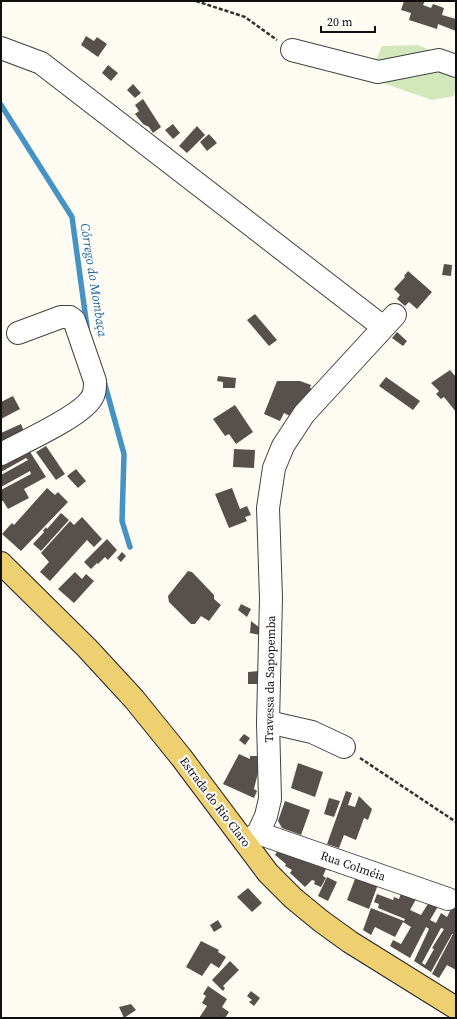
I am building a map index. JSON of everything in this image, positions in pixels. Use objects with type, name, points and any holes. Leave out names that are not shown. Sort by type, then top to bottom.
[{"type":"main road","name":"Estrada do Rio Claro","points":[[1,563],[87,648],[134,699],[181,757],[252,837],[268,873],[293,898],[350,942],[456,1008]]},
{"type":"street","name":"Travessa da Sapopemba","points":[[1,48],[41,63],[389,321],[304,414],[283,446],[274,468],[268,508],[271,598],[268,722],[270,799],[266,816],[252,837]]},
{"type":"street","points":[[292,50],[378,72],[439,60],[456,66]]},
{"type":"street","points":[[1,454],[64,421],[80,410],[92,399],[95,390],[95,381],[74,320],[70,317],[61,317],[18,333]]},
{"type":"street","points":[[268,722],[312,732],[344,747]]},
{"type":"street","name":"Rua Colméia","points":[[252,837],[448,899]]},
{"type":"path","points":[[196,1],[245,17],[292,50]]},
{"type":"path","points":[[344,747],[456,822]]},
{"type":"green space","points":[[418,45],[456,61],[456,86],[454,96],[432,100],[368,78],[382,46]]},
{"type":"building","points":[[404,1],[425,1],[423,5],[431,8],[433,4],[444,8],[442,15],[456,19],[456,31],[438,24],[437,29],[409,20],[411,13],[401,10]]},
{"type":"building","points":[[86,36],[94,41],[97,37],[107,44],[98,57],[81,45]]},
{"type":"building","points":[[108,65],[118,73],[111,81],[102,73]]},
{"type":"building","points":[[133,84],[141,93],[135,98],[127,90]]},
{"type":"building","points":[[143,99],[161,127],[153,133],[149,127],[143,124],[135,114],[139,111],[135,105]]},
{"type":"building","points":[[173,124],[180,133],[173,139],[165,130]]},
{"type":"building","points":[[197,126],[205,135],[187,153],[179,146]]},
{"type":"building","points":[[209,134],[217,143],[207,151],[200,142]]},
{"type":"building","points":[[444,264],[452,265],[451,276],[442,275]]},
{"type":"building","points":[[408,271],[432,292],[417,309],[409,302],[405,306],[397,299],[400,295],[394,289],[405,277],[404,276]]},
{"type":"building","points":[[255,314],[277,340],[269,346],[247,320]]},
{"type":"building","points":[[397,332],[407,341],[403,346],[392,338]]},
{"type":"building","points":[[450,370],[456,377],[456,412],[444,397],[441,399],[436,394],[439,391],[431,383]]},
{"type":"building","points":[[218,376],[236,378],[235,388],[223,388],[223,382],[217,381]]},
{"type":"building","points":[[386,377],[420,401],[413,410],[379,386]]},
{"type":"building","points":[[277,381],[300,381],[311,385],[310,388],[314,390],[292,417],[284,413],[280,421],[264,414]]},
{"type":"building","points":[[13,396],[20,409],[1,419],[1,402]]},
{"type":"building","points":[[235,405],[253,432],[236,444],[229,434],[225,436],[213,419]]},
{"type":"building","points":[[21,424],[25,434],[1,446],[1,433]]},
{"type":"building","points":[[46,446],[65,474],[56,480],[36,452]]},
{"type":"building","points":[[27,447],[46,477],[24,489],[29,498],[8,509],[3,501],[1,501],[1,490],[31,474],[30,471],[1,487],[1,475],[28,460],[26,458],[1,472],[1,459]]},
{"type":"building","points":[[234,449],[255,450],[254,468],[233,467]]},
{"type":"building","points":[[76,469],[86,481],[78,488],[67,476]]},
{"type":"building","points":[[47,488],[55,495],[58,492],[68,502],[21,551],[2,534],[12,523],[14,525]]},
{"type":"building","points":[[232,488],[240,509],[247,506],[251,515],[245,517],[247,521],[229,528],[215,494]]},
{"type":"building","points":[[61,513],[69,520],[41,551],[33,544],[44,532],[43,531],[46,527],[47,529]]},
{"type":"building","points":[[82,517],[102,539],[94,547],[87,540],[50,581],[40,572],[49,562],[41,553],[70,521],[74,525]]},
{"type":"building","points":[[107,539],[117,550],[108,560],[105,557],[91,569],[84,562]]},
{"type":"building","points":[[122,552],[126,556],[121,562],[117,558]]},
{"type":"building","points":[[188,571],[192,572],[214,595],[214,599],[221,605],[209,621],[201,616],[195,624],[191,624],[169,602],[168,596]]},
{"type":"building","points":[[75,572],[82,579],[86,574],[94,581],[74,603],[58,589]]},
{"type":"building","points":[[241,604],[251,609],[247,617],[238,610]]},
{"type":"building","points":[[251,621],[260,628],[260,635],[250,633]]},
{"type":"building","points":[[259,671],[259,684],[248,684],[248,672]]},
{"type":"building","points":[[244,734],[250,738],[245,745],[239,740]]},
{"type":"building","points":[[239,754],[250,759],[250,756],[262,756],[254,789],[257,791],[254,798],[223,784]]},
{"type":"building","points":[[298,763],[323,772],[315,797],[291,788]]},
{"type":"building","points":[[346,791],[352,793],[348,805],[355,807],[359,796],[372,809],[368,820],[364,818],[356,840],[344,835],[339,848],[327,844]]},
{"type":"building","points":[[329,798],[340,801],[334,817],[324,814]]},
{"type":"building","points":[[285,801],[310,810],[301,835],[282,828],[278,821]]},
{"type":"building","points":[[281,845],[335,864],[330,871],[326,869],[323,876],[326,878],[321,887],[314,884],[315,881],[312,880],[305,887],[290,873],[292,870],[285,866],[286,864],[275,855]]},
{"type":"building","points":[[358,871],[380,879],[369,909],[347,900]]},
{"type":"building","points":[[327,877],[337,882],[328,901],[318,896]]},
{"type":"building","points":[[248,888],[262,903],[252,912],[237,897]]},
{"type":"building","points":[[403,888],[419,894],[410,910],[421,915],[431,899],[440,903],[430,920],[436,923],[441,913],[447,917],[452,907],[456,909],[456,970],[447,965],[439,978],[432,974],[453,934],[431,972],[414,961],[429,929],[426,927],[410,958],[390,946],[393,940],[401,944],[411,927],[403,922],[395,937],[375,927],[371,935],[363,930],[371,908],[404,921],[405,919],[378,908],[379,904],[374,902],[377,894],[393,900],[394,897],[399,899]],"holes":[[[441,928],[444,929],[432,948],[434,949],[425,965],[422,963]]]},
{"type":"building","points":[[218,920],[222,927],[214,932],[210,925]]},
{"type":"building","points":[[201,941],[219,950],[218,952],[226,957],[219,968],[211,963],[202,976],[186,967]]},
{"type":"building","points":[[230,961],[239,970],[223,986],[225,988],[223,991],[212,980]]},
{"type":"building","points":[[208,986],[227,999],[222,1007],[229,1012],[225,1018],[199,1018],[207,1006],[202,1003],[206,996],[203,994]]},
{"type":"building","points":[[251,991],[260,998],[254,1006],[249,1002],[252,1000],[247,996]]},
{"type":"building","points":[[131,1004],[136,1010],[124,1018],[119,1007]]},
{"type":"waterway","name":"Córrego do Mombaça","points":[[1,105],[72,217],[87,327]]},
{"type":"waterway","name":"Córrego do Mombaça","points":[[104,381],[124,454],[122,521],[130,547]]}]
